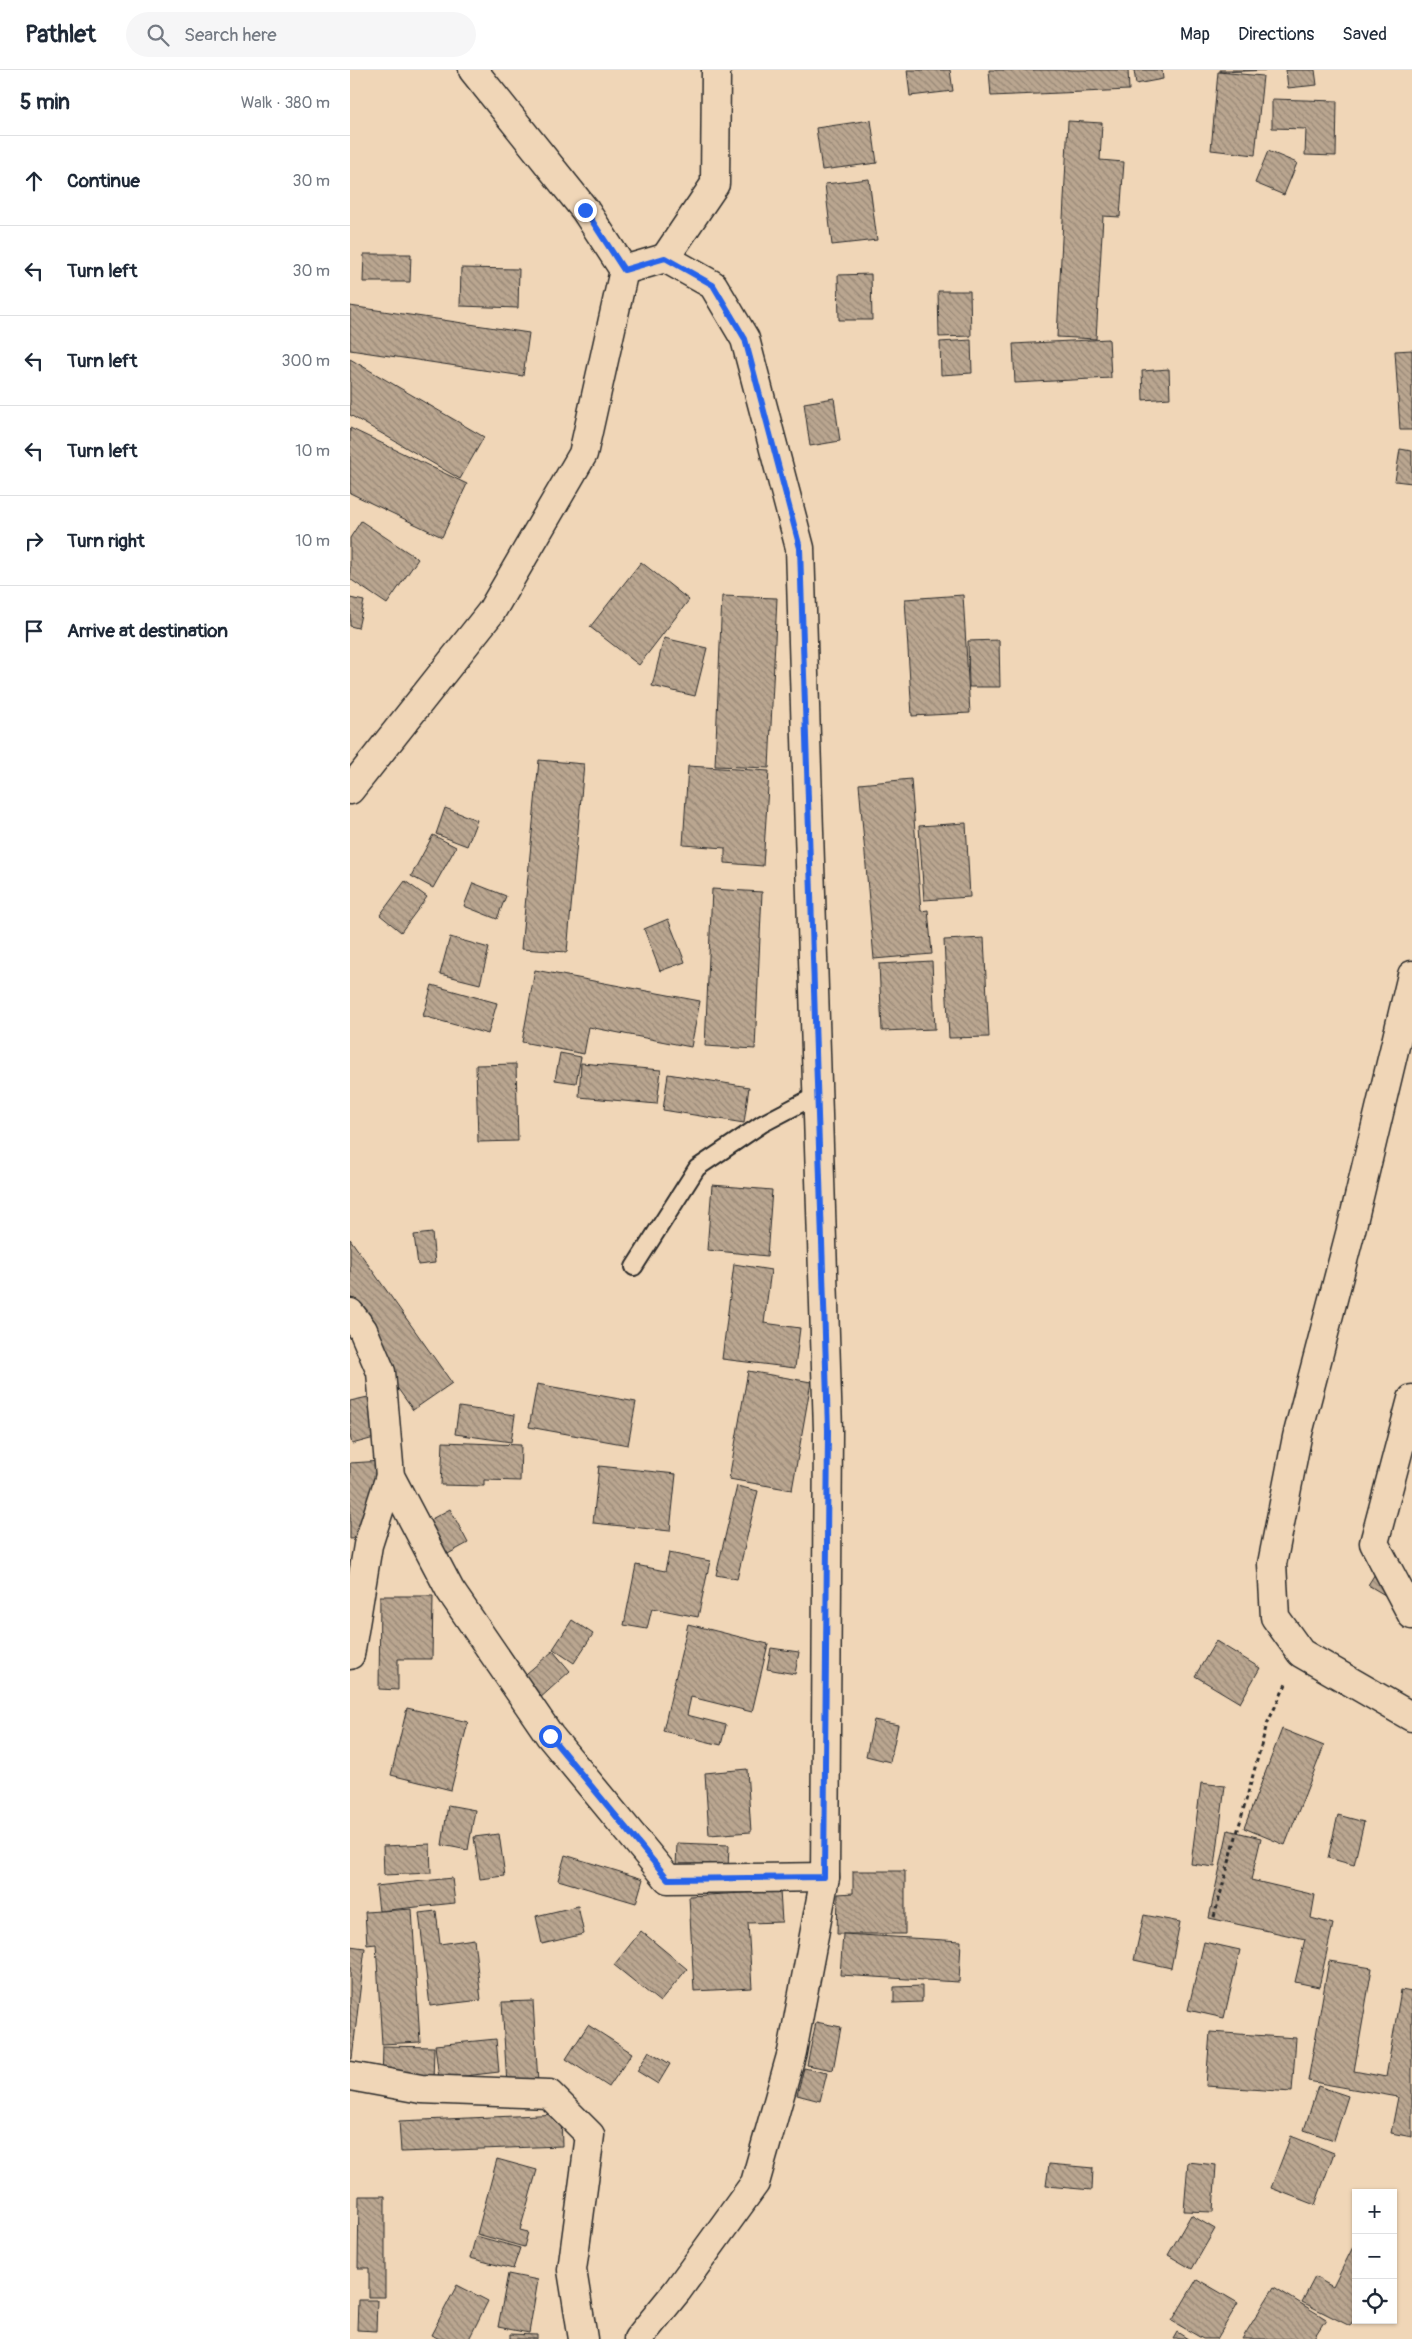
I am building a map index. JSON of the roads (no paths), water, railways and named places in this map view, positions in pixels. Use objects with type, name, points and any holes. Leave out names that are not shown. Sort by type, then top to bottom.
[{"type":"street","points":[[350,790],[491,612],[583,454],[624,270],[585,210],[473,70]]},
{"type":"street","points":[[624,270],[665,258],[716,184],[716,70]]},
{"type":"street","points":[[638,2339],[677,2291],[755,2183],[792,2052],[824,1877],[828,1430],[800,548],[745,339],[713,285],[665,258]]},
{"type":"street","points":[[1412,975],[1352,1226],[1297,1437],[1272,1564],[1275,1617],[1301,1653],[1412,1717]]},
{"type":"street","points":[[350,1313],[363,1330],[381,1372],[390,1476],[368,1545],[350,1655]]},
{"type":"street","points":[[1412,1399],[1374,1543],[1412,1615]]},
{"type":"street","points":[[390,1476],[450,1590],[544,1728],[668,1879],[824,1877]]},
{"type":"street","points":[[350,2076],[421,2089],[549,2094],[590,2135],[572,2270],[583,2339]]},
{"type":"lane","points":[[634,1267],[697,1168],[762,1124],[817,1095]]}]
